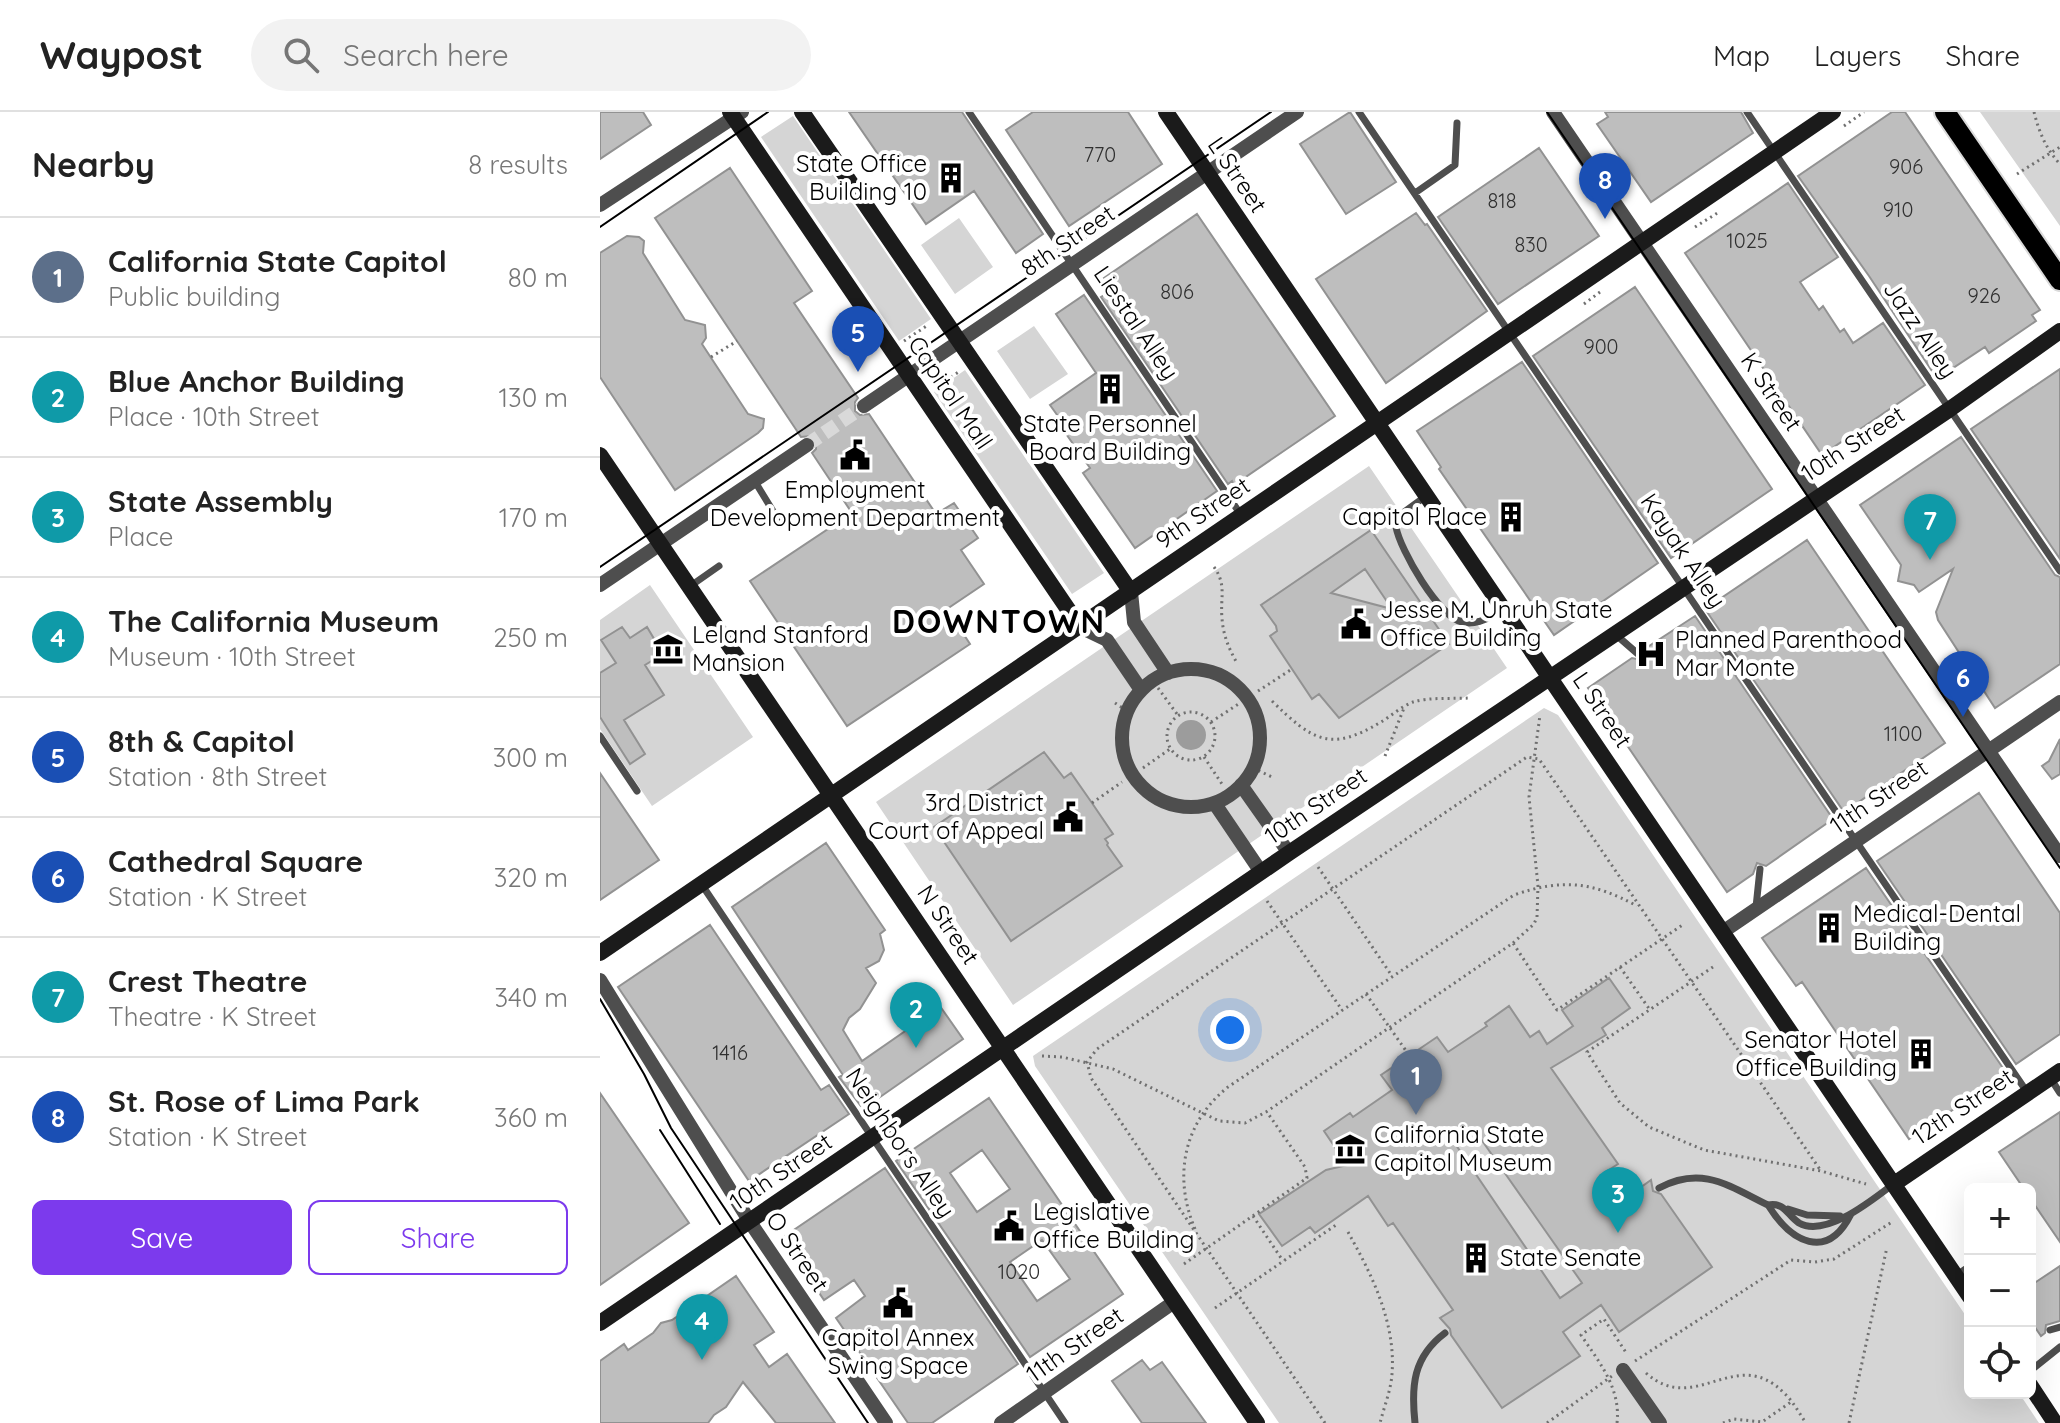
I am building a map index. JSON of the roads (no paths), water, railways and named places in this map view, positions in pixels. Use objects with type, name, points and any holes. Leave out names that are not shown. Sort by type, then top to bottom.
[{"type":"main road","name":"Capitol Mall","points":[[802,112],[1131,592]]},
{"type":"main road","name":"L Street","points":[[1166,112],[1964,1289]]},
{"type":"main road","name":"9th Street","points":[[600,953],[1833,112]]},
{"type":"main road","points":[[1945,112],[2060,280]]},
{"type":"main road","name":"Capitol Mall","points":[[735,114],[1080,627]]},
{"type":"main road","name":"10th Street","points":[[600,1323],[1682,586],[1950,409],[2060,331]]},
{"type":"main road","name":"N Street","points":[[600,455],[1257,1423]]},
{"type":"main road","name":"12th Street","points":[[1894,1184],[2055,1074]]},
{"type":"main road","points":[[2036,1394],[2055,1423]]},
{"type":"street","name":"8th Street","points":[[864,406],[1297,112]]},
{"type":"street","name":"K Street","points":[[1553,112],[2060,856]]},
{"type":"street","points":[[600,205],[735,114]]},
{"type":"street","points":[[600,585],[807,445]]},
{"type":"street","name":"Capitol Mall","points":[[1131,592],[1134,622],[1168,673]]},
{"type":"street","name":"Capitol Mall","points":[[1080,627],[1107,640],[1141,690]]},
{"type":"street","points":[[1188,670],[1209,672],[1231,683],[1247,698],[1257,721],[1259,745],[1253,768],[1241,785],[1215,804],[1195,807],[1160,800],[1132,775],[1124,755],[1121,707],[1168,673],[1188,670]]},
{"type":"street","name":"11th Street","points":[[1724,931],[2060,702]]},
{"type":"street","points":[[1241,785],[1289,853]]},
{"type":"street","points":[[1215,804],[1261,872]]},
{"type":"street","name":"O Street","points":[[600,980],[750,1222],[886,1423]]},
{"type":"street","name":"11th Street","points":[[1001,1423],[1174,1302]]},
{"type":"street","points":[[1627,1366],[1654,1419],[1661,1412],[1668,1423]]},
{"type":"lane","name":"Liestal Alley","points":[[969,112],[1242,516]]},
{"type":"lane","name":"Kayak Alley","points":[[1359,112],[2028,1092]]},
{"type":"lane","name":"Jazz Alley","points":[[1747,112],[2060,571]]},
{"type":"lane","points":[[1415,193],[1455,165],[1457,123]]},
{"type":"lane","points":[[754,480],[779,521]]},
{"type":"lane","points":[[1427,495],[1404,512],[1396,527],[1402,549],[1449,617],[1464,623],[1478,622],[1505,610]]},
{"type":"lane","points":[[689,587],[719,566]]},
{"type":"lane","points":[[1614,633],[1638,654]]},
{"type":"lane","points":[[600,736],[637,791]]},
{"type":"lane","points":[[1756,908],[1760,869]]},
{"type":"lane","name":"Neighbors Alley","points":[[702,885],[1065,1423]]},
{"type":"lane","points":[[2055,1074],[2060,1093]]},
{"type":"lane","points":[[1659,1188],[1685,1178],[1710,1178],[1768,1205],[1793,1235],[1824,1243],[1835,1237],[1851,1214],[1894,1184]]},
{"type":"lane","points":[[1768,1205],[1785,1208],[1800,1223],[1823,1227],[1833,1224],[1840,1216],[1851,1214]]},
{"type":"lane","points":[[1955,1276],[1964,1270]]},
{"type":"lane","points":[[2050,1330],[2060,1327]]},
{"type":"lane","points":[[1415,1423],[1412,1394],[1417,1368],[1430,1346],[1445,1333]]},
{"type":"lane","points":[[2036,1366],[2060,1347]]},
{"type":"tunnel","points":[[807,445],[864,406]]},
{"type":"tram line","points":[[600,227],[768,112]]},
{"type":"tram line","points":[[600,567],[1271,112]]},
{"type":"tram line","points":[[1547,112],[2060,868]]},
{"type":"tram line","points":[[600,999],[671,1128],[868,1423]]},
{"type":"tram line","points":[[660,1130],[720,1224]]},
{"type":"place","name":"State Office Building 10","points":[[951,178]]},
{"type":"place","name":"St. Rose of Lima Park","points":[[1605,219]]},
{"type":"place","name":"8th & Capitol","points":[[858,372]]},
{"type":"place","name":"State Personnel Board Building","points":[[1110,389]]},
{"type":"place","name":"Employment Development Department","points":[[855,455]]},
{"type":"place","name":"Capitol Place","points":[[1511,517]]},
{"type":"place","name":"Crest Theatre","points":[[1930,560]]},
{"type":"place","name":"Jesse M. Unruh State Office Building","points":[[1356,624]]},
{"type":"place","name":"Leland Stanford Mansion","points":[[668,649]]},
{"type":"place","name":"Planned Parenthood Mar Monte","points":[[1651,654]]},
{"type":"place","name":"Cathedral Square","points":[[1963,717]]},
{"type":"place","name":"3rd District Court of Appeal","points":[[1068,817]]},
{"type":"place","name":"Medical-Dental Building","points":[[1829,928]]},
{"type":"place","name":"Blue Anchor Building","points":[[916,1048]]},
{"type":"place","name":"Senator Hotel Office Building","points":[[1921,1054]]},
{"type":"place","name":"California State Capitol","points":[[1416,1115]]},
{"type":"place","name":"California State Capitol Museum","points":[[1350,1149]]},
{"type":"place","name":"Legislative Office Building","points":[[1009,1226]]},
{"type":"place","name":"State Assembly","points":[[1618,1233]]},
{"type":"place","name":"State Senate","points":[[1476,1258]]},
{"type":"place","name":"Capitol Annex Swing Space","points":[[898,1303]]},
{"type":"place","name":"The California Museum","points":[[702,1360]]},
{"type":"district","name":"DOWNTOWN","points":[[999,622]]}]
